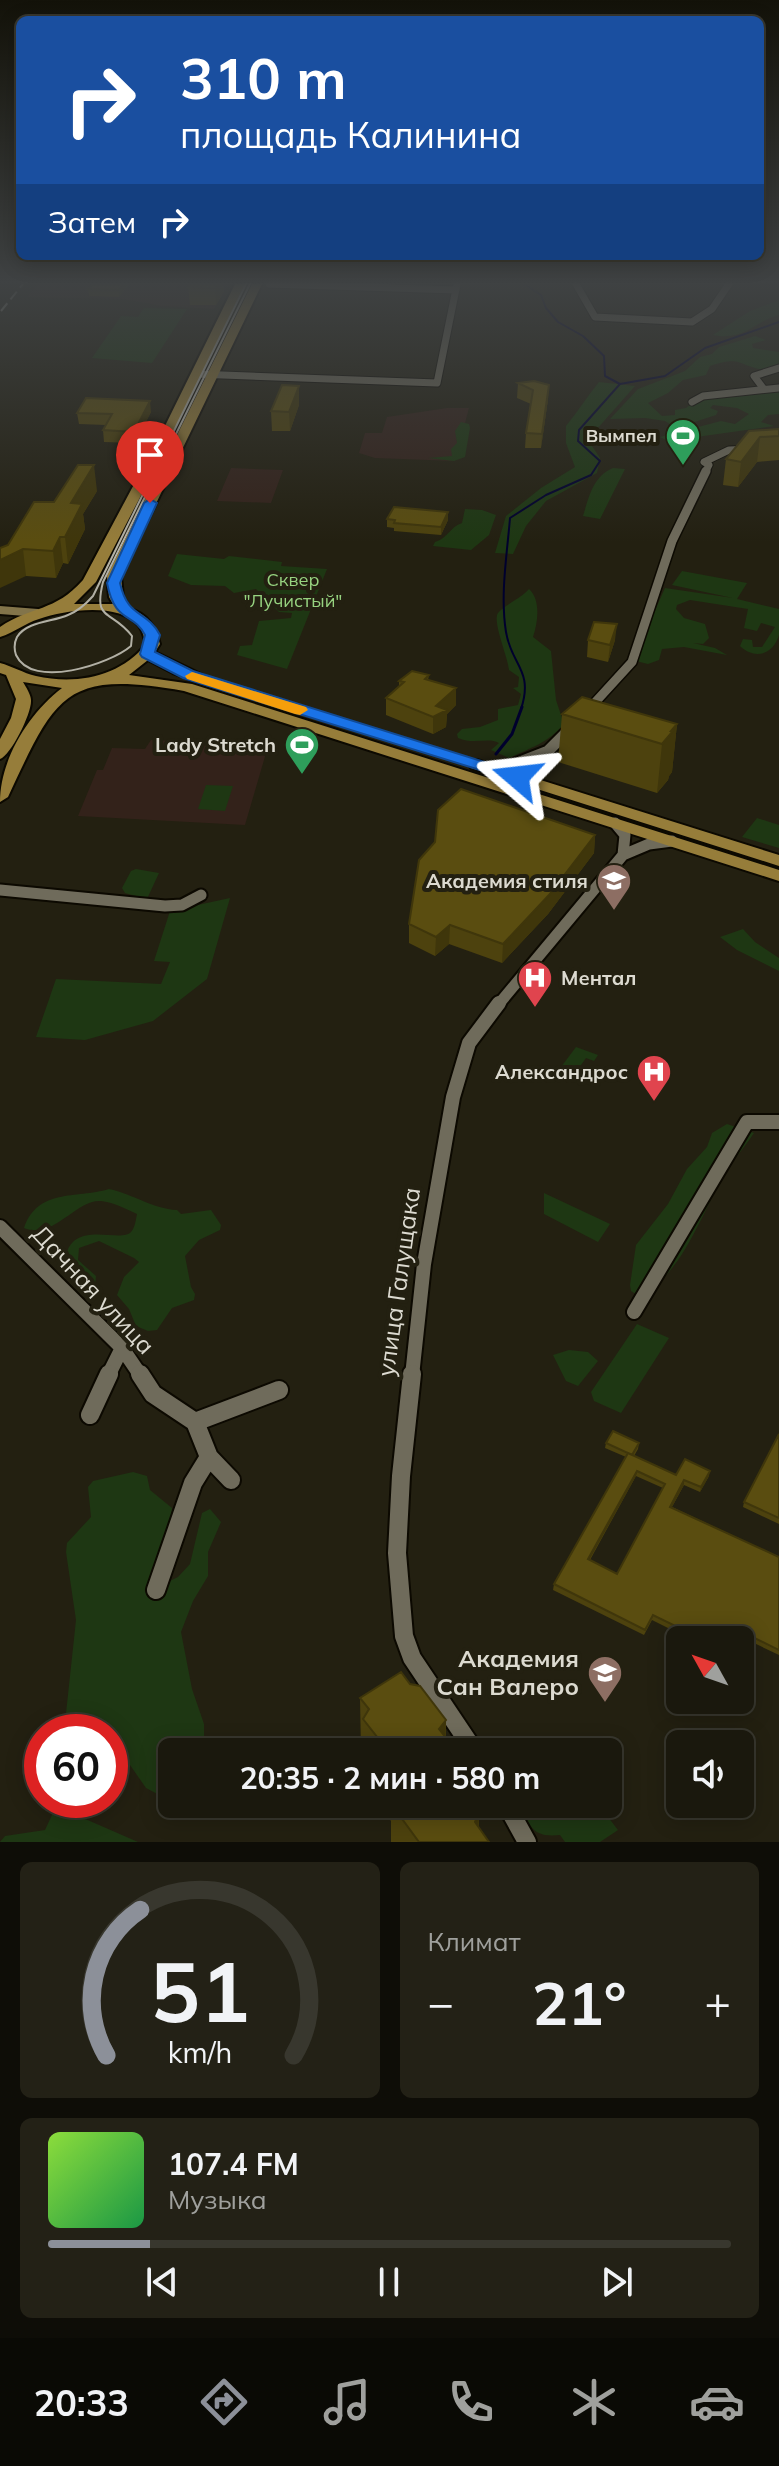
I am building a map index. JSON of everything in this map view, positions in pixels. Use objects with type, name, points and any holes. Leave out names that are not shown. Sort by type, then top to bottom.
[{"type":"main road","points":[[55,609],[76,597],[89,582],[198,370]]},
{"type":"main road","points":[[125,613],[116,597],[114,576],[214,370]]},
{"type":"main road","points":[[0,633],[21,619],[38,613],[80,606],[125,613],[148,626],[153,635],[148,654],[128,669],[64,691],[37,718],[0,797]]},
{"type":"main road","points":[[0,610],[38,613]]},
{"type":"main road","points":[[148,654],[188,675],[537,783],[774,867]]},
{"type":"main road","points":[[4,672],[45,682],[142,679],[187,687],[672,841],[774,867]]},
{"type":"main road","points":[[0,754],[19,718],[24,699],[4,672]]},
{"type":"street","points":[[196,374],[437,383],[440,370]]},
{"type":"street","points":[[763,388],[754,376],[773,370]]},
{"type":"street","points":[[692,402],[703,396],[779,388]]},
{"type":"street","points":[[537,783],[532,776],[548,751],[629,667],[672,541],[709,465],[704,462],[712,455],[779,448]]},
{"type":"street","points":[[497,771],[548,751]]},
{"type":"street","points":[[615,823],[625,835],[623,855],[649,844],[672,841]]},
{"type":"street","name":"улица Галущака","points":[[466,1738],[412,1658],[404,1636],[397,1553],[401,1476],[424,1264],[453,1097],[469,1043],[505,993],[623,855]]},
{"type":"street","points":[[0,890],[165,906],[182,905],[201,895]]},
{"type":"street","points":[[634,1312],[747,1122],[779,1122]]},
{"type":"street","name":"Дачная улица","points":[[0,1227],[122,1348],[153,1394],[195,1422]]},
{"type":"street","points":[[90,1415],[122,1348]]},
{"type":"street","points":[[231,1480],[209,1457],[195,1422],[279,1390]]},
{"type":"street","points":[[156,1590],[193,1483],[209,1457]]},
{"type":"street","points":[[514,1818],[527,1842]]},
{"type":"shaded area","points":[[447,408],[469,408],[455,461],[375,458],[359,453],[365,433],[382,433],[387,417]]},
{"type":"shaded area","points":[[231,468],[283,470],[271,503],[217,501]]},
{"type":"shaded area","points":[[151,740],[242,744],[266,753],[245,825],[78,816],[97,770],[103,770],[112,748],[145,749]]},
{"type":"green space","points":[[708,370],[706,375],[683,380],[668,393],[648,403],[662,416],[675,415],[675,410],[686,408],[699,398],[779,389],[779,414],[768,415],[761,422],[774,426],[668,441],[660,437],[721,421],[735,424],[749,414],[737,408],[713,405],[710,408],[718,411],[716,415],[676,428],[665,421],[645,418],[610,419],[638,389],[685,371]]},
{"type":"green space","points":[[599,382],[635,386],[597,429],[590,443],[600,458],[597,473],[546,501],[526,526],[513,554],[495,553],[506,516],[541,488],[575,467],[566,443],[566,426]]},
{"type":"green space","points":[[461,422],[469,424],[470,428],[465,457],[454,461],[428,458],[452,456],[451,449],[457,443],[455,431]]},
{"type":"green space","points":[[613,468],[625,469],[600,519],[583,516],[596,482]]},
{"type":"green space","points":[[465,509],[496,515],[489,535],[471,550],[433,546],[462,523]]},
{"type":"green space","name":"Сквер \"Лучистый\"","points":[[177,554],[224,559],[229,556],[282,562],[281,566],[327,569],[287,669],[237,655],[240,646],[252,645],[259,621],[291,618],[292,613],[279,612],[256,589],[234,593],[225,586],[191,585],[168,576]]},
{"type":"green space","points":[[682,571],[747,583],[737,599],[779,609],[776,642],[768,651],[752,653],[740,646],[743,639],[752,640],[753,647],[762,647],[775,627],[761,623],[757,631],[744,628],[748,609],[690,600],[677,605],[676,609],[684,618],[705,624],[709,638],[703,644],[693,643],[715,648],[727,655],[684,647],[662,649],[659,660],[648,664],[636,661],[665,588],[733,598],[672,585]]},
{"type":"green space","points":[[529,589],[537,605],[533,637],[551,651],[556,700],[564,724],[545,740],[509,758],[491,750],[499,743],[464,740],[457,734],[462,729],[480,727],[498,720],[498,709],[518,705],[521,694],[513,688],[518,687],[519,677],[509,670],[497,617],[501,610]]},
{"type":"green space","points":[[206,785],[233,786],[225,811],[198,809]]},
{"type":"green space","points":[[757,818],[779,825],[779,848],[742,837]]},
{"type":"green space","points":[[131,871],[159,873],[147,899],[125,893],[122,888]]},
{"type":"green space","points":[[230,898],[207,979],[153,1021],[85,1040],[36,1037],[56,979],[161,984],[170,962],[154,961],[170,911]]},
{"type":"green space","points":[[743,929],[755,942],[779,958],[779,971],[737,950],[720,937]]},
{"type":"green space","points":[[576,1047],[598,1055],[594,1061],[586,1058],[571,1079],[543,1069],[545,1066],[558,1071]]},
{"type":"green space","points":[[727,1124],[754,1133],[724,1175],[677,1261],[652,1288],[637,1295],[631,1291],[630,1285],[636,1245],[668,1204],[687,1169],[707,1147],[712,1133]]},
{"type":"green space","points":[[109,1189],[177,1210],[181,1214],[211,1210],[221,1225],[220,1230],[199,1240],[185,1256],[194,1300],[172,1308],[157,1330],[148,1331],[136,1326],[129,1309],[117,1295],[124,1277],[139,1262],[134,1258],[99,1241],[79,1248],[78,1260],[96,1276],[95,1287],[90,1291],[83,1290],[78,1274],[65,1261],[69,1248],[85,1236],[125,1235],[131,1232],[137,1214],[110,1203],[92,1202],[45,1229],[24,1228],[38,1206],[48,1201]]},
{"type":"green space","points":[[544,1193],[610,1224],[598,1242],[544,1214]]},
{"type":"green space","points":[[637,1324],[669,1338],[621,1413],[594,1401],[591,1392]]},
{"type":"green space","points":[[569,1350],[588,1352],[598,1361],[578,1386],[566,1381],[553,1355]]},
{"type":"green space","points":[[133,1472],[147,1476],[150,1490],[172,1508],[162,1585],[178,1577],[190,1564],[202,1513],[210,1509],[221,1522],[208,1552],[208,1576],[193,1601],[181,1632],[192,1689],[204,1724],[204,1738],[158,1738],[158,1794],[146,1788],[128,1765],[128,1714],[66,1714],[76,1620],[67,1543],[91,1517],[88,1487],[93,1481]]},
{"type":"green space","points":[[51,1818],[83,1818],[138,1842],[0,1842],[5,1836],[45,1830]]},
{"type":"green space","points":[[609,1818],[618,1830],[600,1842],[565,1842],[560,1835],[543,1835],[533,1829],[526,1819]]},
{"type":"building","points":[[534,381],[549,385],[542,434],[526,433],[533,390],[518,383]]},
{"type":"building","points":[[282,385],[299,386],[289,412],[271,411]]},
{"type":"building","points":[[86,398],[150,401],[134,432],[103,430],[112,414],[77,413]]},
{"type":"building","points":[[779,429],[779,436],[760,437],[741,462],[726,459],[749,431]]},
{"type":"building","points":[[78,465],[94,465],[71,503],[82,504],[65,537],[60,537],[53,551],[23,549],[0,560],[0,548],[8,545],[34,502],[54,502]]},
{"type":"building","points":[[394,507],[448,512],[441,527],[394,523],[395,520],[387,519]]},
{"type":"building","points":[[594,622],[617,624],[610,645],[588,640]]},
{"type":"building","points":[[412,671],[429,675],[425,679],[456,688],[436,706],[447,710],[433,717],[386,698],[404,682],[399,681]]},
{"type":"building","points":[[582,697],[677,724],[662,744],[562,714]]},
{"type":"building","points":[[461,789],[595,835],[549,895],[503,944],[450,925],[436,937],[409,924],[419,860],[435,842],[438,810]]},
{"type":"building","points":[[613,1431],[639,1443],[632,1455],[606,1443]]},
{"type":"building","points":[[779,1434],[779,1518],[744,1502]]},
{"type":"building","points":[[628,1453],[676,1475],[685,1459],[710,1471],[701,1487],[684,1480],[670,1507],[779,1557],[779,1650],[754,1638],[754,1626],[675,1626],[653,1615],[645,1630],[554,1584]],"holes":[[[637,1471],[665,1484],[617,1574],[588,1559]]]},
{"type":"building","points":[[401,1672],[410,1684],[420,1686],[446,1720],[439,1729],[446,1738],[378,1738],[363,1719],[369,1709],[360,1698]]},
{"type":"building","points":[[401,1818],[477,1818],[475,1822],[489,1842],[419,1842]]},
{"type":"waterway","points":[[605,370],[605,376],[620,384]]},
{"type":"waterway","points":[[620,384],[665,376],[674,370]]},
{"type":"waterway","points":[[521,709],[525,685],[509,643],[504,618],[510,518],[546,495],[591,475],[600,461],[578,441],[579,430],[620,384]]},
{"type":"waterway","points":[[496,754],[512,734],[522,707]]},
{"type":"tram line","points":[[204,370],[93,596],[72,613],[21,632],[15,648],[16,655],[25,665],[38,671],[72,670],[106,660],[131,646],[132,636],[102,610],[103,582],[208,370]]},
{"type":"slow traffic","points":[[192,676],[300,710]]},
{"type":"place","name":"Вымпел","points":[[683,467]]},
{"type":"place","name":"Lady Stretch","points":[[302,776]]},
{"type":"place","name":"Академия стиля","points":[[614,912]]},
{"type":"place","name":"Ментал","points":[[535,1009]]},
{"type":"place","name":"Александрос","points":[[654,1103]]},
{"type":"place","name":"Академия Сан Валеро","points":[[605,1704]]},
{"type":"route","points":[[150,503],[114,576],[116,597],[125,613],[148,626],[153,635],[148,654],[188,675],[517,777]]}]
